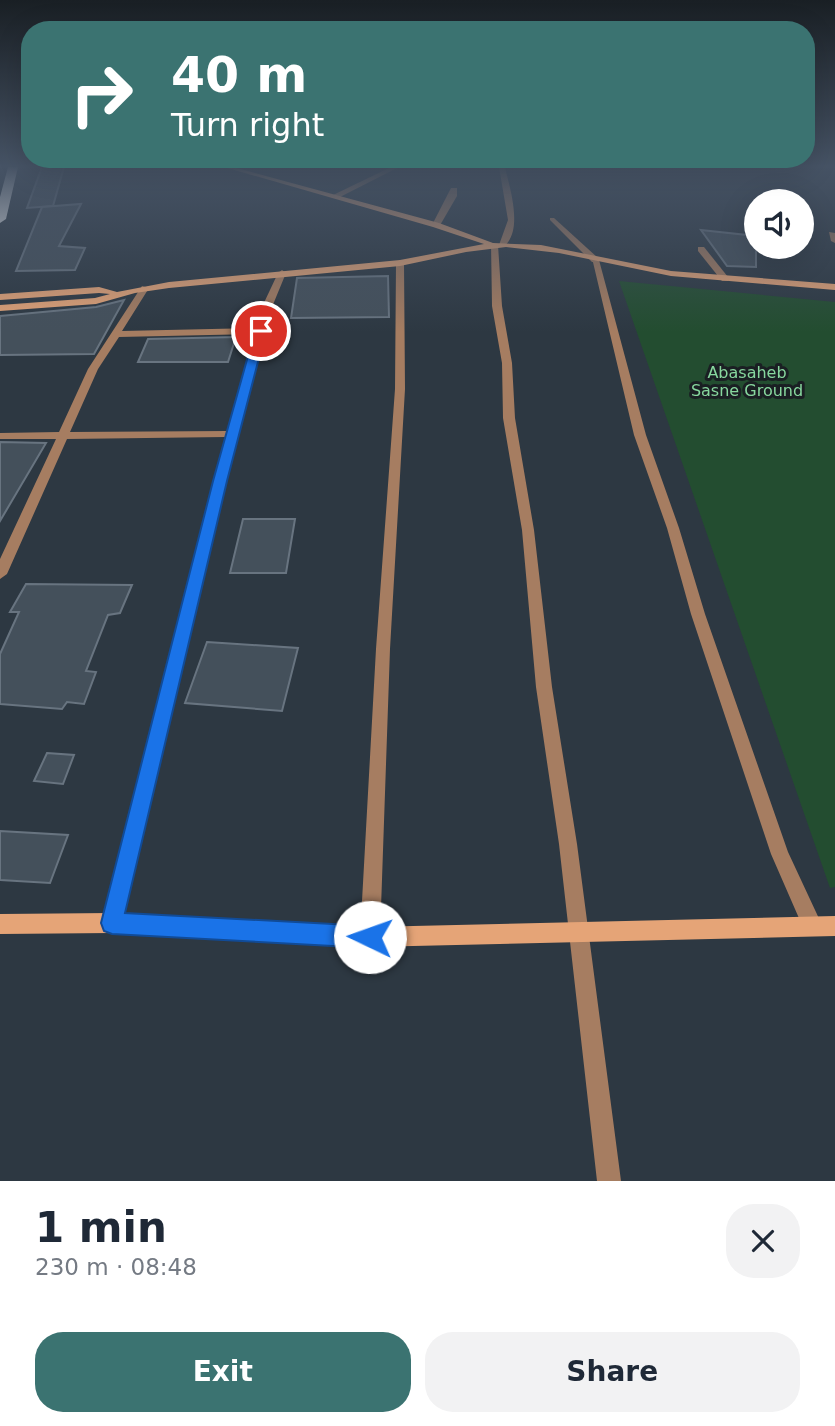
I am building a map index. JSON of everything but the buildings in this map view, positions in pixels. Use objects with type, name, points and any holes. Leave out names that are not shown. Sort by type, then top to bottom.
[{"type":"street","points":[[426,222],[498,245]]},
{"type":"street","points":[[511,222],[498,245],[497,306],[507,363],[509,418],[528,530],[544,687],[579,934],[608,1181]]},
{"type":"street","points":[[0,308],[96,301],[145,288],[400,263],[456,250],[498,245],[542,249],[677,275],[835,287]]},
{"type":"street","points":[[594,260],[640,435],[673,528],[698,614],[780,854],[812,925]]},
{"type":"street","points":[[370,937],[383,649],[400,389],[400,263]]},
{"type":"street","points":[[112,923],[232,434],[261,331],[282,273]]},
{"type":"street","points":[[0,574],[93,369],[145,288]]},
{"type":"street","points":[[0,297],[99,290],[121,294]]},
{"type":"street","points":[[117,334],[261,331]]},
{"type":"street","points":[[0,436],[232,434]]},
{"type":"street","points":[[0,924],[112,923],[370,937],[835,926]]},
{"type":"lane","points":[[555,222],[594,260]]},
{"type":"lane","points":[[701,249],[724,279]]},
{"type":"green space","name":"Abasaheb Sasne Ground","points":[[619,281],[835,302],[835,887],[830,888]]},
{"type":"route","points":[[261,331],[220,481],[112,923],[370,937]]}]
